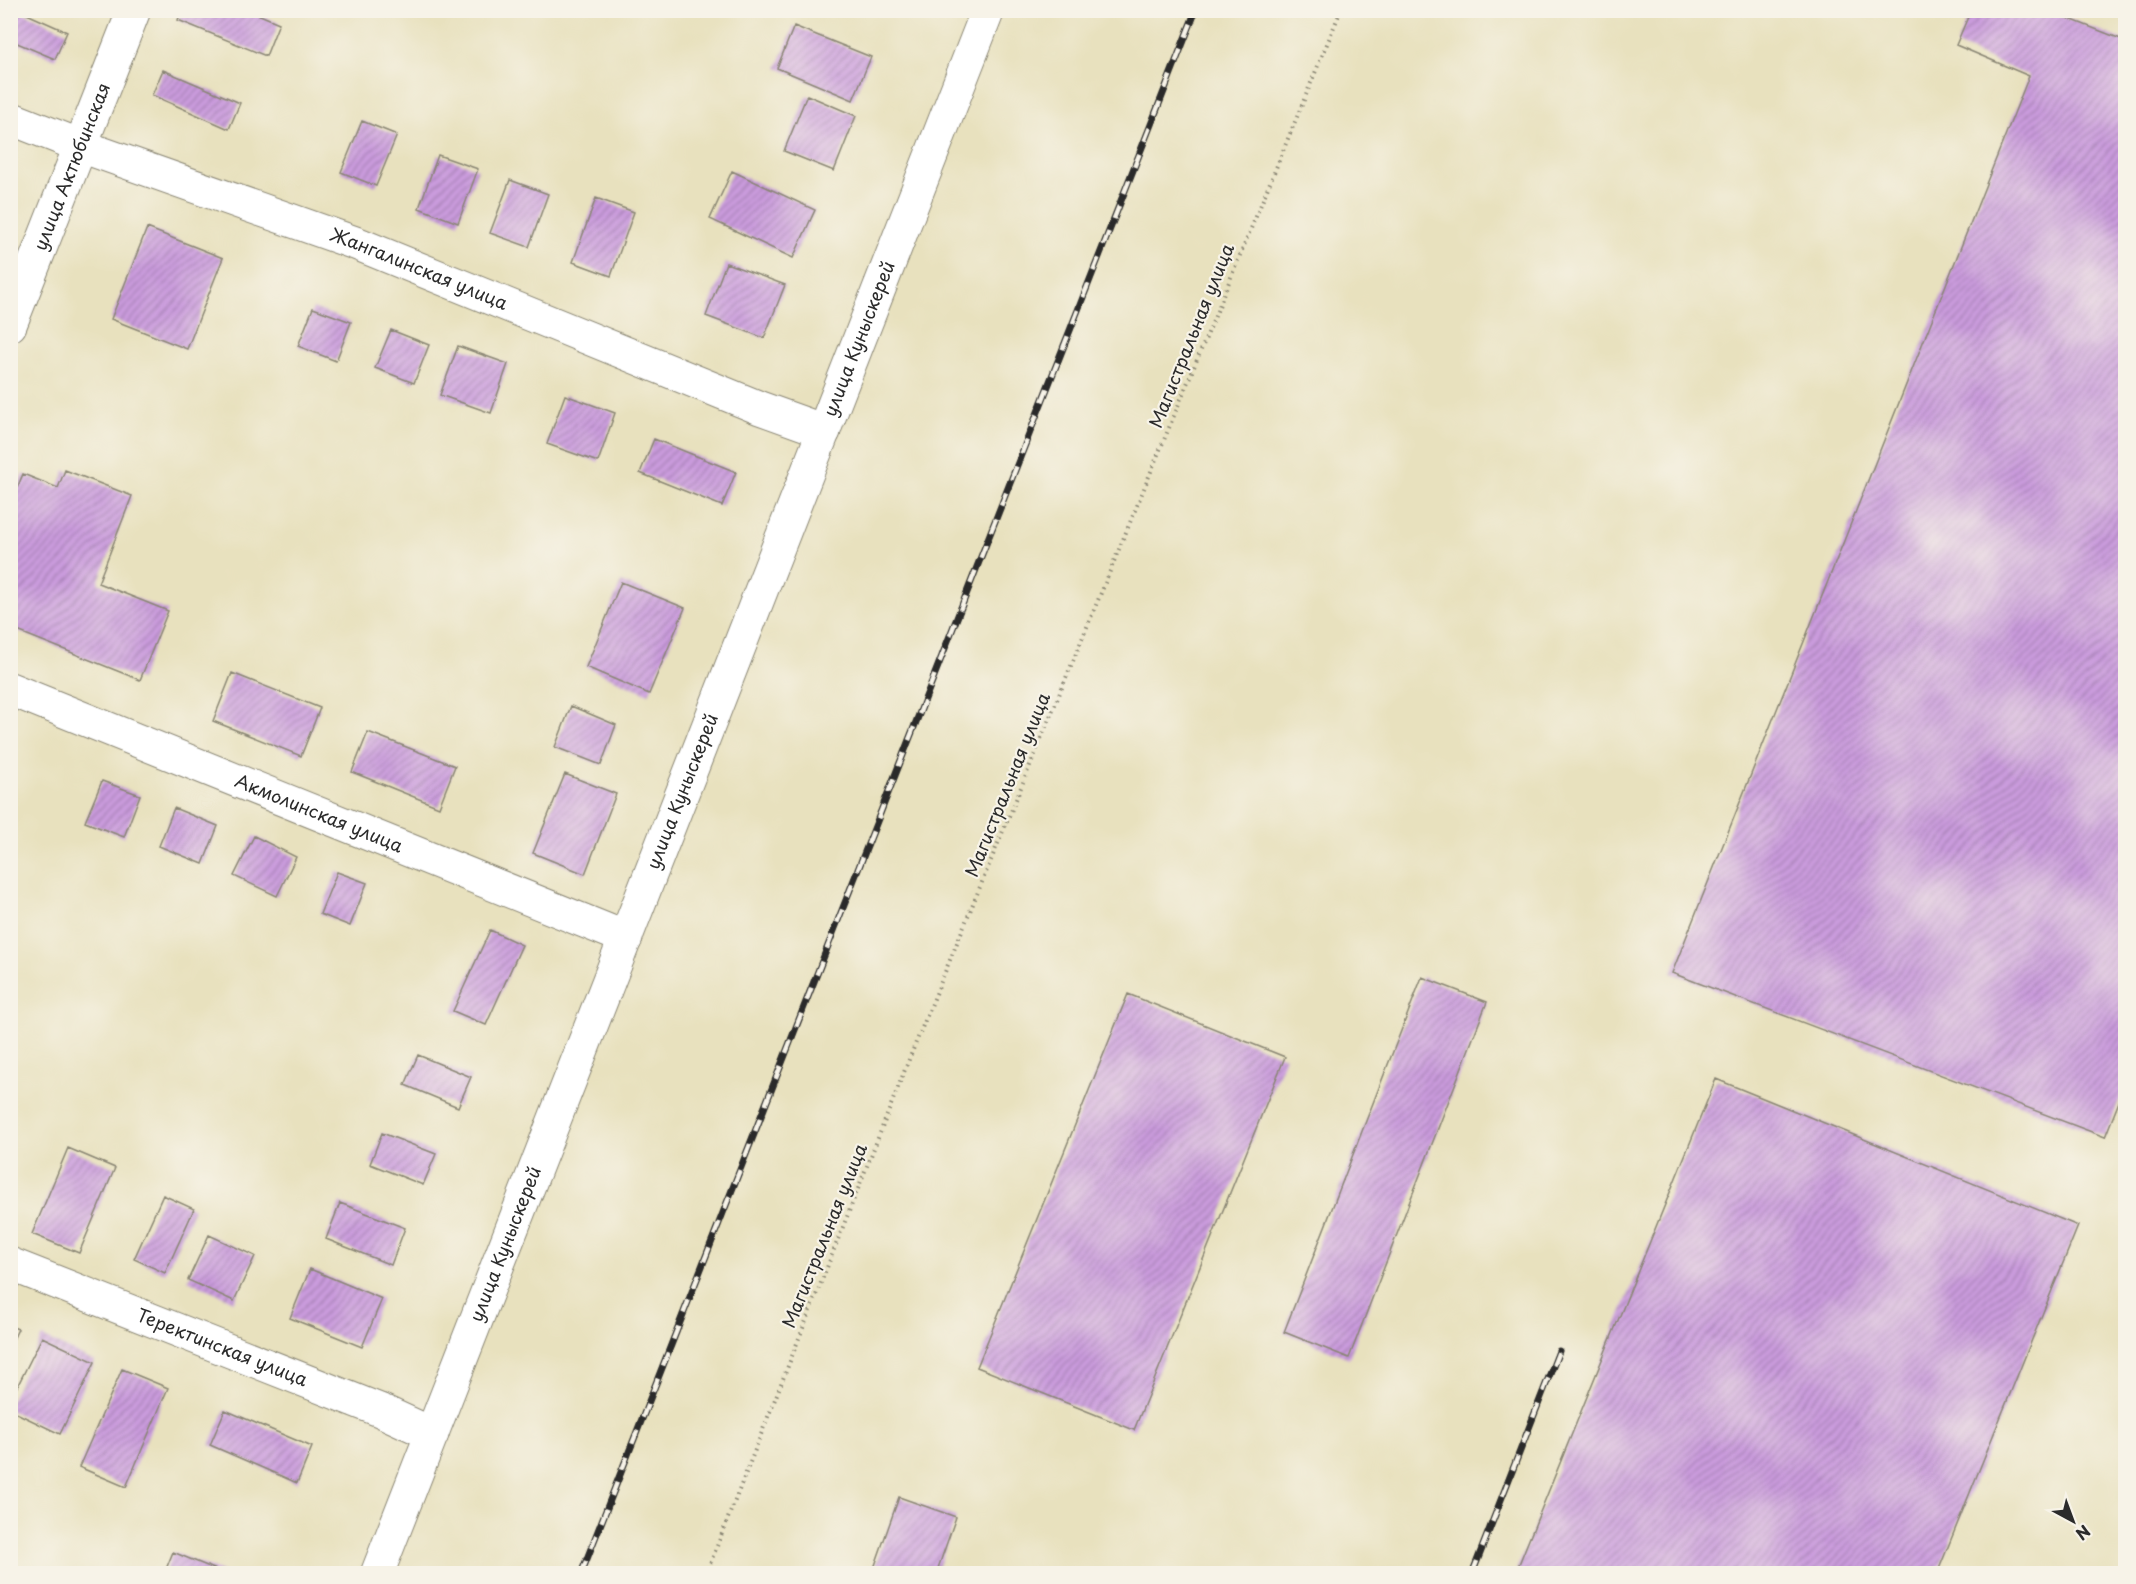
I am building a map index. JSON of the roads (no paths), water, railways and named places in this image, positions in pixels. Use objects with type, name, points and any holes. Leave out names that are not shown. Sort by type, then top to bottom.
[{"type":"street","name":"улица Актюбинская","points":[[10,326],[134,10]]},
{"type":"street","name":"улица Куныскерей","points":[[377,1574],[988,10]]},
{"type":"street","name":"Жангалинская улица","points":[[10,118],[81,146],[358,244],[760,408],[824,430]]},
{"type":"street","name":"Акмолинская улица","points":[[10,689],[626,938]]},
{"type":"street","name":"Теректинская улица","points":[[10,1264],[382,1411],[432,1434]]},
{"type":"railway","points":[[581,1574],[1196,10]]},
{"type":"railway","points":[[1472,1574],[1559,1351]]}]
